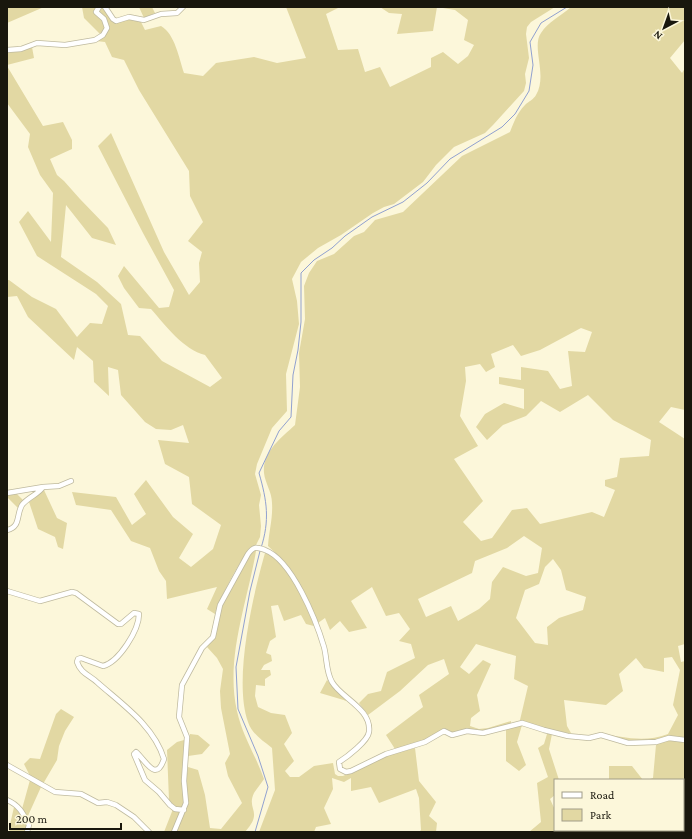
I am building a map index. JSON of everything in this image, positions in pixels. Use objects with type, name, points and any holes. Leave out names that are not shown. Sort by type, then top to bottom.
[{"type":"street","points":[[7,50],[21,49],[37,43],[65,45],[94,40],[102,35],[107,28],[104,19],[96,12],[99,7]]},
{"type":"street","points":[[105,7],[112,19],[116,21],[129,17],[144,20],[161,14],[177,13],[183,7]]},
{"type":"street","points":[[7,493],[59,486],[71,481]]},
{"type":"street","points":[[7,530],[15,527],[17,524],[23,504],[43,487]]},
{"type":"street","points":[[174,832],[184,810],[187,737],[179,717],[182,685],[202,648],[213,637],[217,625],[217,613],[223,598],[248,554],[252,548],[256,547],[271,552],[285,566],[311,612],[324,647],[332,681],[358,706],[369,725],[369,734],[365,740],[340,762],[340,769],[343,771],[351,770],[386,754],[425,742],[444,731],[452,735],[467,731],[483,733],[522,723],[530,724],[544,730],[568,736],[589,738],[601,735],[628,743],[656,742],[669,738],[685,740]]},
{"type":"street","points":[[7,591],[40,601],[72,592],[76,593],[118,624],[124,622],[134,613],[138,614],[137,623],[124,649],[111,662],[103,666],[81,658],[78,659],[77,662],[81,672],[97,681],[134,715],[158,742],[164,758],[160,768],[153,769],[136,752],[134,754],[142,776],[149,785],[159,792],[170,805],[175,809],[184,810]]},
{"type":"street","points":[[7,765],[55,792],[80,794],[98,803],[107,802],[116,805],[134,817],[149,832]]},
{"type":"street","points":[[7,800],[15,804],[22,812],[29,825],[27,832]]},
{"type":"green space","points":[[7,7],[44,7],[7,23]]},
{"type":"green space","points":[[82,7],[97,7],[95,12],[105,25],[104,31],[100,34],[84,18]]},
{"type":"green space","points":[[103,7],[112,20],[140,20],[145,30],[161,26],[173,40],[184,73],[203,76],[216,63],[254,57],[277,63],[306,58],[286,7],[340,7],[326,14],[338,50],[358,49],[365,72],[380,67],[390,87],[431,67],[431,58],[443,52],[458,64],[468,56],[474,45],[464,40],[468,20],[455,10],[437,7],[555,7],[531,22],[527,27],[526,34],[529,58],[525,74],[526,83],[524,91],[493,125],[485,133],[454,147],[436,165],[423,182],[394,204],[373,213],[341,235],[318,248],[301,262],[292,279],[297,301],[299,324],[286,374],[287,411],[272,428],[257,464],[255,474],[261,495],[259,505],[261,526],[260,537],[256,545],[251,548],[239,564],[215,614],[207,609],[217,587],[167,599],[166,581],[159,571],[150,548],[131,541],[111,510],[76,505],[72,492],[116,497],[132,525],[146,514],[134,494],[146,480],[173,517],[193,534],[179,558],[191,567],[213,549],[221,525],[192,504],[189,477],[165,464],[158,440],[189,443],[183,425],[171,430],[156,429],[145,422],[121,395],[118,370],[108,367],[109,396],[94,382],[93,361],[77,347],[74,360],[28,317],[17,296],[7,297],[7,280],[9,280],[32,297],[56,309],[77,337],[90,323],[102,324],[108,306],[96,294],[37,256],[19,222],[28,211],[51,242],[53,193],[40,175],[28,147],[30,134],[7,103],[7,66],[43,126],[63,122],[72,140],[72,149],[50,159],[57,175],[108,228],[116,245],[92,238],[66,205],[61,257],[97,282],[121,304],[128,335],[140,336],[162,361],[210,387],[222,378],[205,355],[197,352],[182,342],[151,309],[139,308],[124,288],[118,276],[124,266],[159,308],[169,307],[174,290],[98,146],[111,133],[164,252],[189,295],[200,282],[199,263],[202,252],[188,241],[203,222],[190,196],[189,171],[139,90],[124,60],[112,57],[105,42],[96,41],[108,29],[98,12],[100,8]]},
{"type":"green space","points":[[139,7],[152,7],[155,13],[144,18]]},
{"type":"green space","points":[[380,7],[437,7],[433,31],[397,34],[402,14],[389,13]]},
{"type":"green space","points":[[571,7],[685,7],[685,40],[670,58],[682,73],[685,68],[685,410],[671,407],[659,422],[685,439],[685,644],[678,646],[681,662],[685,661],[685,738],[671,737],[644,742],[629,742],[617,740],[599,733],[642,739],[659,737],[668,734],[678,715],[673,705],[680,670],[672,657],[664,658],[664,672],[644,668],[636,658],[619,674],[623,691],[606,705],[564,700],[567,726],[571,733],[564,733],[520,720],[528,686],[514,679],[516,656],[476,644],[460,667],[469,674],[483,660],[491,664],[477,695],[480,711],[471,718],[470,726],[479,729],[488,728],[511,721],[511,723],[496,729],[479,733],[461,734],[446,731],[395,749],[386,735],[423,707],[419,695],[449,674],[444,659],[428,665],[400,691],[368,715],[359,703],[368,694],[381,691],[387,672],[415,658],[411,644],[399,641],[410,629],[399,613],[386,616],[372,587],[351,601],[367,628],[349,632],[340,621],[330,630],[325,618],[318,623],[286,563],[268,546],[272,503],[264,473],[264,465],[269,452],[295,425],[300,387],[299,353],[305,319],[304,286],[309,273],[317,261],[334,254],[354,236],[364,232],[375,220],[403,212],[462,156],[510,132],[520,111],[535,96],[539,87],[540,70],[538,39],[544,29],[551,22]],"holes":[[[581,328],[592,332],[585,352],[568,351],[572,386],[560,389],[548,371],[521,367],[521,380],[499,377],[499,384],[524,389],[524,409],[504,403],[485,414],[476,427],[487,440],[503,425],[526,416],[541,401],[560,412],[588,395],[613,420],[651,440],[649,456],[620,458],[617,477],[605,480],[605,486],[615,490],[604,517],[592,512],[540,524],[527,508],[512,510],[492,538],[481,541],[463,522],[483,501],[454,459],[478,446],[460,416],[466,381],[465,367],[480,364],[486,372],[495,367],[491,354],[513,345],[521,356],[540,350]],[[524,536],[542,548],[538,573],[526,576],[503,567],[492,582],[490,599],[479,609],[458,621],[451,606],[426,617],[418,599],[472,573],[475,561],[507,548]],[[553,559],[561,570],[566,590],[586,597],[583,610],[559,618],[547,627],[548,645],[535,643],[516,618],[525,590],[539,584],[545,567]]]},
{"type":"green space","points":[[32,47],[34,58],[7,65],[7,53]]},
{"type":"green space","points":[[44,490],[57,518],[67,523],[63,549],[58,547],[55,537],[38,529],[29,502]]},
{"type":"green space","points":[[15,492],[24,501],[18,508],[7,497],[7,494]]},
{"type":"green space","points":[[253,549],[256,551],[235,651],[234,691],[239,720],[264,779],[254,793],[252,803],[254,815],[251,825],[245,832],[176,832],[186,809],[186,780],[188,767],[198,770],[205,795],[210,828],[221,829],[242,803],[228,776],[225,763],[230,754],[221,708],[220,691],[223,669],[217,658],[207,647],[215,637],[221,606]]},
{"type":"green space","points":[[265,553],[273,557],[288,573],[301,596],[314,626],[306,624],[301,615],[284,621],[278,605],[271,606],[276,637],[270,641],[266,653],[271,655],[272,661],[264,665],[261,670],[270,670],[271,675],[265,679],[265,686],[256,685],[255,696],[258,707],[271,713],[285,715],[292,733],[284,744],[294,761],[285,771],[290,777],[299,777],[314,766],[333,763],[335,774],[338,776],[343,776],[389,755],[415,748],[419,781],[436,802],[429,816],[437,823],[436,832],[419,832],[421,830],[419,798],[416,789],[379,803],[371,787],[351,791],[351,778],[344,782],[332,778],[333,789],[324,808],[331,824],[316,827],[314,832],[259,832],[275,790],[272,748],[252,730],[248,722],[244,704],[243,684],[246,638],[250,614]]},
{"type":"green space","points":[[327,680],[347,701],[320,693]]},
{"type":"green space","points":[[61,709],[74,717],[65,731],[59,746],[57,760],[43,784],[30,776],[24,764],[30,758],[40,759],[56,714]]},
{"type":"green space","points":[[522,725],[517,742],[526,765],[519,771],[506,761],[506,730],[510,727]]},
{"type":"green space","points":[[190,734],[198,735],[210,745],[202,754],[188,756]]},
{"type":"green space","points":[[547,734],[552,734],[549,749],[559,779],[554,779],[554,796],[550,799],[554,808],[554,831],[558,832],[529,832],[541,822],[537,783],[548,777],[538,748],[544,744]]},
{"type":"green space","points":[[669,739],[685,742],[685,832],[603,832],[684,831],[684,779],[650,779],[653,778],[656,745],[661,741]]},
{"type":"green space","points":[[184,740],[183,804],[182,808],[176,808],[169,800],[167,750],[177,742]]},
{"type":"green space","points":[[609,766],[632,766],[642,779],[609,779]]},
{"type":"green space","points":[[30,780],[41,787],[27,818],[22,809]]},
{"type":"green space","points":[[14,807],[24,818],[26,832],[10,832],[9,829]]},
{"type":"green space","points":[[173,809],[182,811],[172,832],[164,832]]},
{"type":"waterway","points":[[261,548],[266,528],[266,502],[259,473],[279,431],[291,417],[293,375],[298,350],[301,322],[301,273],[314,260],[372,217],[403,202],[427,183],[450,159],[502,127],[515,114],[529,91],[533,65],[530,42],[541,23],[567,7]]},
{"type":"waterway","points":[[255,832],[268,787],[258,756],[238,709],[236,667],[250,591],[260,551]]}]
